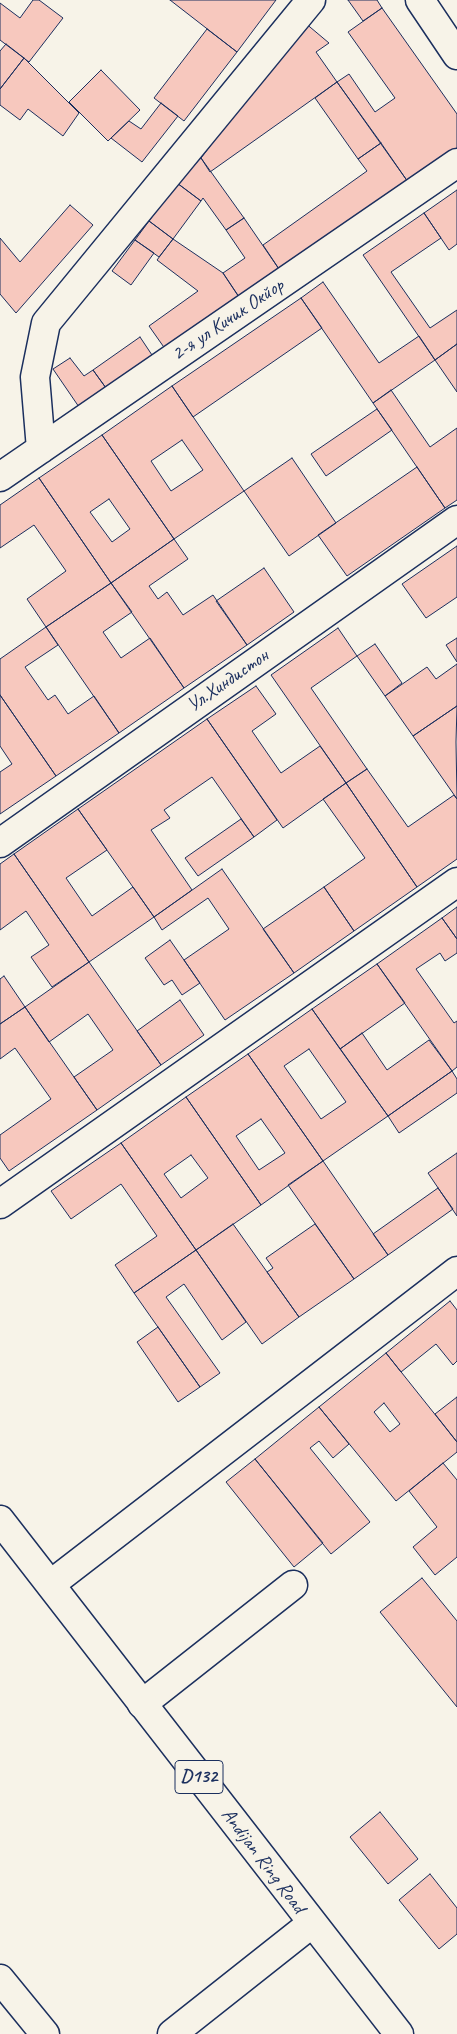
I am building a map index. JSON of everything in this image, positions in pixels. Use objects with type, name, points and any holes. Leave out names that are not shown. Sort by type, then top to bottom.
[{"type":"main road","points":[[41,449],[36,377],[46,323],[310,0]]},
{"type":"main road","points":[[420,0],[457,55]]},
{"type":"main road","name":"2-я ул Кичик Окйор","points":[[0,477],[457,163]]},
{"type":"main road","name":"Ул.Хиндистон","points":[[0,843],[457,520]]},
{"type":"main road","points":[[0,1204],[457,882]]},
{"type":"main road","points":[[51,1584],[453,1281]]},
{"type":"main road","name":"Andijan Ring Road","points":[[0,1520],[311,1924],[399,2034]]},
{"type":"main road","points":[[142,1704],[293,1585]]},
{"type":"main road","points":[[172,2034],[311,1924]]},
{"type":"main road","points":[[0,1979],[45,2034]]},
{"type":"building","points":[[33,0],[39,0],[63,18],[29,62],[0,40],[0,3],[20,18]]},
{"type":"building","points":[[170,0],[276,0],[237,52]]},
{"type":"building","points":[[348,0],[377,0],[382,8],[363,21]]},
{"type":"building","points":[[382,8],[457,114],[457,148],[408,182],[337,82],[349,74],[375,112],[395,98],[348,32]]},
{"type":"building","points":[[304,22],[329,43],[316,52],[337,82],[210,172],[201,158]]},
{"type":"building","points":[[207,29],[237,52],[184,121],[154,98]]},
{"type":"building","points":[[6,44],[24,58],[0,89],[0,51]]},
{"type":"building","points":[[24,58],[79,113],[63,136],[28,109],[20,120],[0,105],[0,89]]},
{"type":"building","points":[[101,70],[140,110],[108,141],[69,102]]},
{"type":"building","points":[[337,82],[381,143],[358,159],[315,98]]},
{"type":"building","points":[[161,103],[178,116],[142,162],[111,138],[129,121],[141,129]]},
{"type":"building","points":[[381,143],[408,182],[281,272],[263,245],[367,171],[358,159]]},
{"type":"building","points":[[201,158],[244,218],[226,230],[203,198],[201,201],[177,183]]},
{"type":"building","points":[[177,183],[201,201],[173,239],[149,221]]},
{"type":"building","points":[[457,190],[457,244],[449,250],[424,213]]},
{"type":"building","points":[[70,205],[93,225],[16,313],[0,294],[0,238],[20,262]]},
{"type":"building","points":[[424,213],[441,238],[391,272],[430,328],[457,310],[457,344],[435,360],[363,255]]},
{"type":"building","points":[[244,218],[281,272],[241,300],[223,273],[245,258],[226,230]]},
{"type":"building","points":[[149,221],[173,239],[159,257],[135,240]]},
{"type":"building","points":[[173,239],[223,273],[241,300],[168,353],[149,326],[198,291],[157,260]]},
{"type":"building","points":[[135,240],[154,253],[131,285],[112,271]]},
{"type":"building","points":[[323,282],[379,363],[419,336],[435,360],[373,403],[301,298]]},
{"type":"building","points":[[301,298],[322,328],[193,417],[172,386]]},
{"type":"building","points":[[140,337],[156,361],[106,388],[93,370]]},
{"type":"building","points":[[457,344],[457,392],[435,360]]},
{"type":"building","points":[[70,358],[84,376],[93,370],[106,388],[79,407],[53,369]]},
{"type":"building","points":[[172,386],[244,491],[174,539],[102,435]],"holes":[[[182,440],[203,470],[171,491],[151,461]]]},
{"type":"building","points":[[391,390],[430,447],[457,428],[457,500],[445,508],[373,403]]},
{"type":"building","points":[[377,409],[392,430],[326,476],[311,454]]},
{"type":"building","points":[[102,435],[174,539],[111,583],[39,478]],"holes":[[[109,499],[130,529],[112,542],[90,512]]]},
{"type":"building","points":[[292,458],[336,523],[289,556],[244,491]]},
{"type":"building","points":[[417,467],[445,508],[347,576],[318,535]]},
{"type":"building","points":[[39,478],[111,583],[46,627],[27,599],[66,571],[34,525],[0,548],[0,505]]},
{"type":"building","points":[[174,539],[188,559],[149,586],[158,599],[167,592],[183,615],[213,595],[247,645],[184,688],[111,583]]},
{"type":"building","points":[[457,546],[457,597],[426,618],[402,584]]},
{"type":"building","points":[[264,568],[294,612],[247,645],[216,601]]},
{"type":"building","points":[[111,583],[132,612],[103,632],[121,658],[150,638],[184,688],[119,733],[46,627]]},
{"type":"building","points":[[46,627],[58,645],[25,667],[48,700],[55,695],[68,714],[94,696],[119,733],[56,776],[0,695],[0,659]]},
{"type":"building","points":[[338,628],[357,656],[311,688],[367,769],[346,783],[271,675]]},
{"type":"building","points":[[457,638],[457,662],[446,645]]},
{"type":"building","points":[[375,644],[402,683],[385,696],[357,656]]},
{"type":"building","points":[[457,664],[457,706],[413,736],[385,696],[427,667],[436,679]]},
{"type":"building","points":[[256,686],[276,714],[252,731],[281,773],[320,746],[346,783],[283,828],[207,719]]},
{"type":"building","points":[[0,695],[56,776],[0,814],[0,772],[12,764],[0,746]]},
{"type":"building","points":[[457,706],[456,742],[457,799],[413,736]]},
{"type":"building","points":[[207,719],[277,820],[254,837],[212,777],[164,810],[170,818],[151,830],[192,890],[154,917],[78,809]]},
{"type":"building","points":[[367,769],[408,827],[454,795],[457,799],[457,859],[417,887],[346,783]]},
{"type":"building","points":[[346,783],[417,887],[354,931],[324,887],[365,858],[323,799]]},
{"type":"building","points":[[78,809],[107,850],[66,878],[92,916],[133,887],[154,917],[89,962],[14,854]]},
{"type":"building","points":[[241,819],[254,837],[198,876],[185,858]]},
{"type":"building","points":[[14,854],[89,962],[52,987],[31,957],[49,945],[26,911],[0,930],[0,864]]},
{"type":"building","points":[[222,869],[294,973],[225,1020],[184,960],[229,929],[208,898],[162,930],[154,917]]},
{"type":"building","points":[[324,887],[354,931],[294,973],[263,929]]},
{"type":"building","points":[[457,907],[457,939],[442,918]]},
{"type":"building","points":[[442,918],[457,939],[457,953],[445,961],[440,953],[416,969],[454,1023],[457,1021],[457,1067],[452,1071],[377,964]]},
{"type":"building","points":[[170,940],[200,983],[182,995],[172,980],[164,985],[145,958]]},
{"type":"building","points":[[89,962],[161,1065],[97,1110],[74,1077],[113,1050],[88,1014],[49,1042],[25,1007]]},
{"type":"building","points":[[377,964],[405,1003],[340,1049],[312,1009]]},
{"type":"building","points":[[4,976],[25,1007],[0,1024],[0,979]]},
{"type":"building","points":[[180,1000],[204,1035],[161,1065],[137,1031]]},
{"type":"building","points":[[25,1007],[97,1110],[9,1171],[0,1158],[0,1135],[51,1099],[15,1048],[0,1059],[0,1024]]},
{"type":"building","points":[[312,1009],[388,1116],[323,1161],[248,1054]],"holes":[[[309,1049],[346,1102],[321,1119],[284,1066]]]},
{"type":"building","points":[[362,1033],[387,1070],[429,1040],[452,1071],[388,1116],[340,1049]]},
{"type":"building","points":[[248,1054],[323,1161],[261,1205],[186,1097]],"holes":[[[261,1119],[285,1153],[259,1170],[236,1136]]]},
{"type":"building","points":[[452,1071],[457,1079],[457,1093],[399,1133],[388,1116]]},
{"type":"building","points":[[186,1097],[261,1205],[196,1250],[121,1143]],"holes":[[[191,1155],[208,1178],[181,1198],[164,1174]]]},
{"type":"building","points":[[121,1143],[196,1250],[134,1293],[115,1265],[157,1236],[121,1184],[71,1219],[51,1191]]},
{"type":"building","points":[[457,1153],[457,1216],[428,1173]]},
{"type":"building","points":[[323,1161],[388,1255],[354,1279],[288,1185]]},
{"type":"building","points":[[438,1188],[453,1209],[388,1255],[373,1234]]},
{"type":"building","points":[[233,1224],[299,1317],[262,1344],[196,1250]]},
{"type":"building","points":[[315,1224],[354,1279],[299,1317],[267,1272],[273,1268],[266,1258]]},
{"type":"building","points":[[196,1250],[246,1322],[222,1340],[184,1284],[166,1297],[220,1373],[200,1387],[134,1293]]},
{"type":"building","points":[[450,1301],[457,1310],[457,1361],[453,1365],[436,1344],[401,1372],[386,1353]]},
{"type":"building","points":[[158,1327],[200,1387],[178,1402],[137,1342]]},
{"type":"building","points":[[386,1353],[457,1442],[457,1452],[396,1501],[319,1407]],"holes":[[[384,1403],[400,1424],[390,1432],[374,1412]]]},
{"type":"building","points":[[457,1397],[457,1442],[435,1414]]},
{"type":"building","points":[[319,1407],[349,1444],[333,1458],[319,1441],[310,1448],[370,1522],[331,1554],[255,1459]]},
{"type":"building","points":[[255,1459],[323,1543],[294,1567],[226,1482]]},
{"type":"building","points":[[443,1463],[457,1480],[457,1557],[435,1575],[413,1547],[437,1527],[409,1491]]},
{"type":"building","points":[[422,1578],[457,1621],[457,1707],[380,1612]]},
{"type":"building","points":[[380,1812],[418,1859],[388,1884],[350,1837]]},
{"type":"building","points":[[430,1874],[457,1908],[457,1934],[439,1949],[399,1900]]}]
